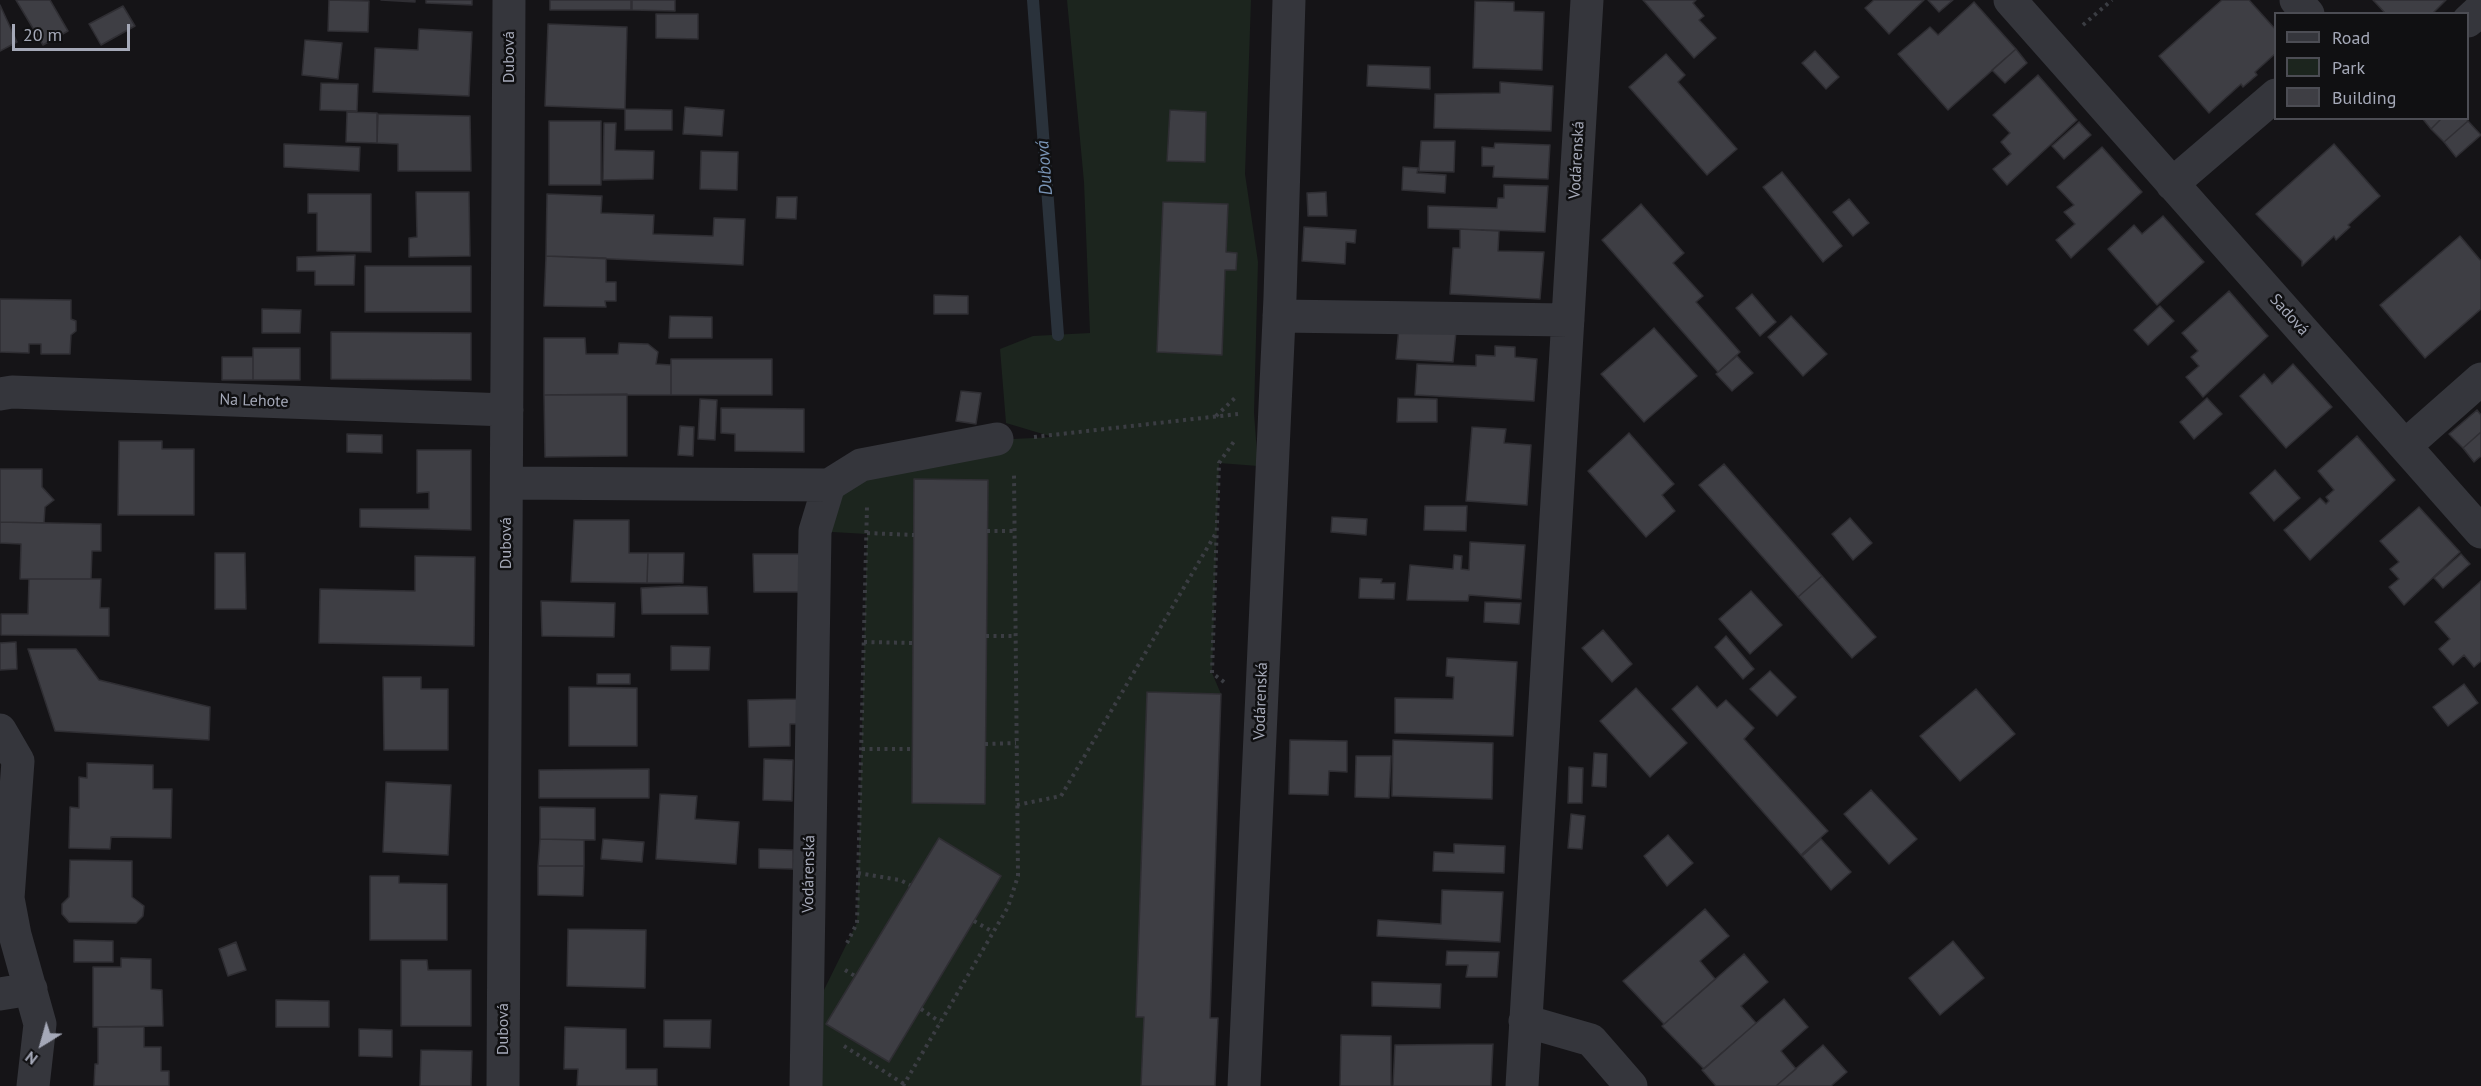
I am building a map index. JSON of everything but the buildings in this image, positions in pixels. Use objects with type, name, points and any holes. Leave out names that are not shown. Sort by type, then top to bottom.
[{"type":"street","name":"Dubová","points":[[502,1086],[509,0]]},
{"type":"street","name":"Vodárenská","points":[[1244,1086],[1279,316],[1289,0]]},
{"type":"street","name":"Vodárenská","points":[[1522,1086],[1587,0]]},
{"type":"street","name":"Sadová","points":[[2010,0],[2481,532]]},
{"type":"street","points":[[2296,0],[2306,12]]},
{"type":"street","points":[[2469,20],[2481,9]]},
{"type":"street","points":[[2172,184],[2274,97]]},
{"type":"street","points":[[1279,316],[1568,320]]},
{"type":"street","points":[[2405,446],[2481,379]]},
{"type":"street","name":"Na Lehote","points":[[0,394],[12,392],[507,410]]},
{"type":"street","points":[[507,483],[829,485],[867,463],[1005,439]]},
{"type":"street","name":"Vodárenská","points":[[806,1086],[815,531],[829,485]]},
{"type":"street","points":[[0,730],[18,761],[8,898],[15,935],[16,992],[40,1023],[33,1086]]},
{"type":"street","points":[[1525,1021],[1591,1040],[1631,1086]]},
{"type":"path","points":[[2080,27],[2112,0]]},
{"type":"path","points":[[1215,417],[1239,394]]},
{"type":"path","points":[[837,1042],[903,1085],[1008,907],[1018,876],[1014,531],[1005,439],[1273,411]]},
{"type":"path","points":[[847,944],[857,923],[867,463]]},
{"type":"path","points":[[987,531],[1014,531]]},
{"type":"path","points":[[1017,805],[1061,796],[1217,532]]},
{"type":"path","points":[[867,533],[914,536]]},
{"type":"path","points":[[986,636],[1015,636]]},
{"type":"path","points":[[864,642],[913,643]]},
{"type":"path","points":[[985,744],[1016,743]]},
{"type":"path","points":[[862,749],[912,749]]},
{"type":"path","points":[[858,873],[900,880],[910,885]]},
{"type":"path","points":[[974,921],[993,932]]},
{"type":"path","points":[[921,1009],[940,1022]]},
{"type":"green space","points":[[1067,0],[1251,0],[1245,174],[1258,262],[1254,413],[1258,466],[1219,463],[1212,673],[1221,694],[1147,692],[1136,1017],[1144,1017],[1141,1086],[816,1086],[821,996],[857,923],[867,534],[815,531],[867,463],[1013,439],[1053,437],[1006,423],[1000,349],[1033,336],[1090,333],[1084,182]]},
{"type":"waterway","name":"Dubová","points":[[1033,0],[1058,335]]}]
